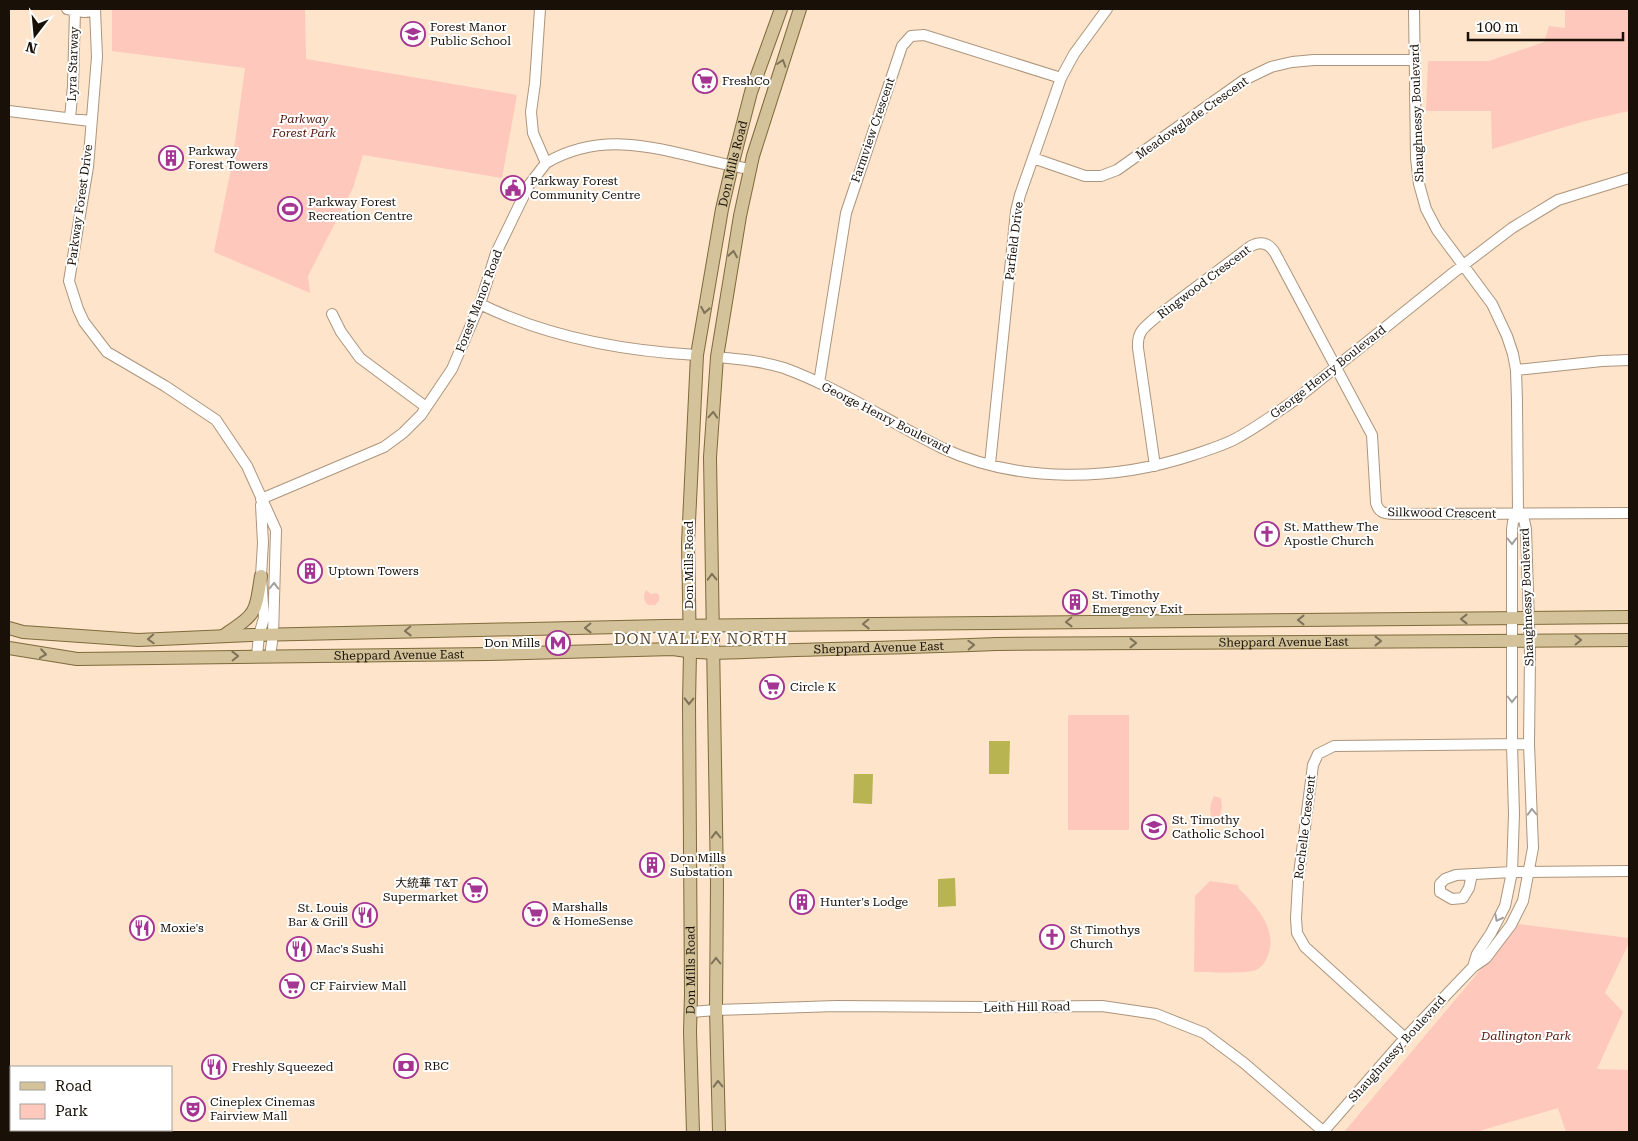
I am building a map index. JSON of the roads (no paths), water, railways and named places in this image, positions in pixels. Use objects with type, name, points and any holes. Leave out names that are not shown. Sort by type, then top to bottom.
[{"type":"main road","name":"Don Mills Road","points":[[693,1132],[690,1032],[690,652],[688,543],[698,355],[722,209],[732,166],[751,92],[781,9]]},
{"type":"main road","name":"Don Mills Road","points":[[719,1132],[710,457],[717,357],[740,216],[750,169],[800,9]]},
{"type":"main road","points":[[223,636],[246,621],[253,613],[257,602],[261,576]]},
{"type":"main road","name":"Sheppard Avenue East","points":[[9,628],[23,632],[138,640],[259,635],[689,626],[1629,617]]},
{"type":"main road","name":"Sheppard Avenue East","points":[[9,648],[77,659],[673,649],[690,652],[712,652],[996,644],[1629,640]]},
{"type":"street","points":[[71,9],[84,12],[95,10]]},
{"type":"street","name":"Lyra Starway","points":[[70,118],[73,86],[71,9]]},
{"type":"street","points":[[540,9],[535,83],[530,112],[533,133],[546,163],[555,157],[584,148],[613,143],[655,147],[750,169]]},
{"type":"street","name":"Parfield Drive","points":[[990,464],[1016,211],[1061,78],[1080,46],[1106,9]]},
{"type":"street","name":"Shaughnessy Boulevard","points":[[1414,9],[1417,171],[1426,209],[1437,230],[1492,304],[1507,336],[1516,370],[1518,514],[1513,522],[1512,529],[1513,860],[1505,906],[1491,933],[1477,954],[1473,967]]},
{"type":"street","name":"Parkway Forest Drive","points":[[95,10],[97,57],[90,121],[88,167],[70,281],[84,322],[107,352],[165,386],[216,420],[247,466],[276,530],[273,635],[270,656]]},
{"type":"street","name":"Farmview Crescent","points":[[819,383],[846,212],[902,46],[911,36],[924,35],[1061,78]]},
{"type":"street","name":"Meadowglade Crescent","points":[[1033,158],[1085,176],[1101,176],[1117,170],[1244,80],[1271,67],[1292,62],[1314,60],[1415,60]]},
{"type":"street","points":[[9,111],[90,121]]},
{"type":"street","name":"Forest Manor Road","points":[[261,499],[384,447],[403,433],[421,415],[452,370],[480,304],[496,253],[529,184],[546,163]]},
{"type":"street","name":"George Henry Boulevard","points":[[717,357],[758,362],[783,368],[819,383],[943,448],[990,464],[1025,471],[1061,475],[1121,472],[1155,466],[1214,448],[1235,439],[1288,405],[1512,228],[1558,200],[1629,178]]},
{"type":"street","name":"Ringwood Crescent","points":[[1155,466],[1138,348],[1140,331],[1251,246],[1262,243],[1272,248],[1335,367]]},
{"type":"street","points":[[480,304],[555,333],[605,345],[698,355]]},
{"type":"street","points":[[332,314],[341,332],[360,358],[426,407]]},
{"type":"street","points":[[1516,370],[1629,360]]},
{"type":"street","name":"Silkwood Crescent","points":[[1335,367],[1372,435],[1376,503],[1380,511],[1386,514],[1629,513]]},
{"type":"street","name":"Parkway Forest Drive","points":[[257,656],[259,635],[264,618],[261,576],[263,543],[261,499]]},
{"type":"street","name":"Shaughnessy Boulevard","points":[[1323,1132],[1405,1038],[1473,967],[1486,958],[1511,925],[1523,901],[1533,848],[1529,744],[1530,641],[1526,529],[1524,520],[1518,514]]},
{"type":"street","name":"Rochelle Crescent","points":[[1405,1038],[1305,947],[1297,933],[1298,882],[1313,765],[1318,754],[1334,746],[1529,744]]},
{"type":"street","points":[[1472,874],[1629,870]]},
{"type":"street","name":"Leith Hill Road","points":[[690,1012],[836,1006],[1102,1006],[1156,1014],[1204,1033],[1244,1063],[1323,1132]]},
{"type":"place","name":"Forest Manor Public School","points":[[413,34]]},
{"type":"place","name":"FreshCo","points":[[705,81]]},
{"type":"place","name":"Parkway Forest Towers","points":[[171,158]]},
{"type":"place","name":"Parkway Forest Community Centre","points":[[513,188]]},
{"type":"place","name":"Parkway Forest Recreation Centre","points":[[290,209]]},
{"type":"place","name":"St. Matthew The Apostle Church","points":[[1267,534]]},
{"type":"place","name":"Uptown Towers","points":[[310,571]]},
{"type":"place","name":"St. Timothy Emergency Exit","points":[[1075,602]]},
{"type":"place","name":"Don Mills","points":[[558,643]]},
{"type":"place","name":"Circle K","points":[[772,687]]},
{"type":"place","name":"St. Timothy Catholic School","points":[[1154,827]]},
{"type":"place","name":"Don Mills Substation","points":[[652,865]]},
{"type":"place","name":"大統華 T&T Supermarket","points":[[475,890]]},
{"type":"place","name":"Hunter's Lodge","points":[[802,902]]},
{"type":"place","name":"Marshalls & HomeSense","points":[[535,914]]},
{"type":"place","name":"St. Louis Bar & Grill","points":[[365,915]]},
{"type":"place","name":"Moxie's","points":[[142,928]]},
{"type":"place","name":"St Timothys Church","points":[[1052,937]]},
{"type":"place","name":"Mac's Sushi","points":[[299,949]]},
{"type":"place","name":"CF Fairview Mall","points":[[292,986]]},
{"type":"place","name":"RBC","points":[[406,1066]]},
{"type":"place","name":"Freshly Squeezed","points":[[214,1067]]},
{"type":"place","name":"Cineplex Cinemas Fairview Mall","points":[[193,1109]]},
{"type":"district","name":"DON VALLEY NORTH","points":[[701,639]]},
{"type":"park label","name":"Parkway Forest Park","points":[[304,126]]},
{"type":"park label","name":"Dallington Park","points":[[1526,1036]]}]
